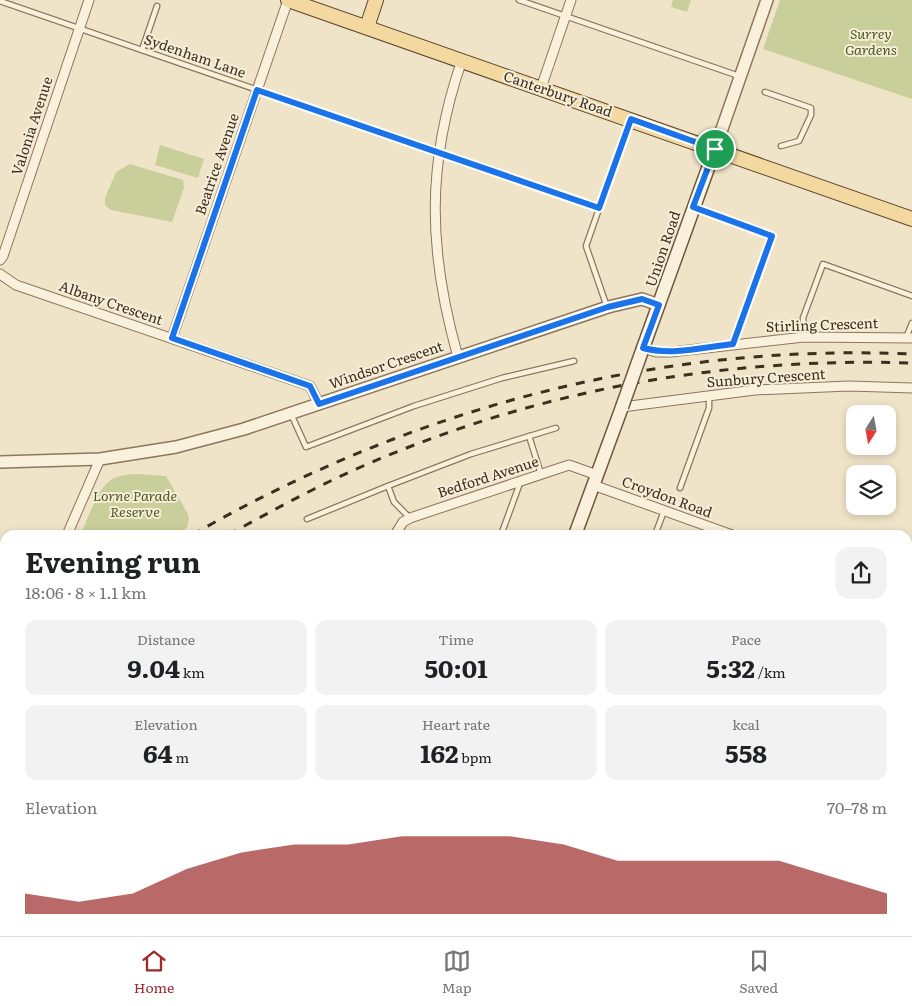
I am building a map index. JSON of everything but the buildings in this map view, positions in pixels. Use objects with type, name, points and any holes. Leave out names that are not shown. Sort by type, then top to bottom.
[{"type":"main road","name":"Canterbury Road","points":[[288,0],[912,219]]},
{"type":"main road","points":[[367,27],[376,0]]},
{"type":"main road","name":"Union Road","points":[[577,530],[715,149]]},
{"type":"street","name":"Valonia Avenue","points":[[0,260],[3,256],[89,0]]},
{"type":"street","name":"Beatrice Avenue","points":[[172,338],[288,0]]},
{"type":"street","points":[[541,88],[571,0]]},
{"type":"street","name":"Union Road","points":[[715,149],[767,0]]},
{"type":"street","points":[[458,357],[442,300],[436,250],[435,197],[439,154],[450,96],[462,60]]},
{"type":"street","name":"Albany Crescent","points":[[0,274],[16,285],[310,386],[319,404]]},
{"type":"street","name":"Windsor Crescent","points":[[0,462],[100,459],[176,447],[319,404],[608,307],[642,299],[659,305]]},
{"type":"street","name":"Stirling Crescent","points":[[643,348],[656,352],[671,352],[804,337],[909,338]]},
{"type":"street","name":"Sunbury Crescent","points":[[622,407],[755,390],[849,386],[912,388]]},
{"type":"street","points":[[69,530],[100,459]]},
{"type":"street","name":"Bedford Avenue","points":[[410,518],[568,465],[595,480]]},
{"type":"street","name":"Croydon Road","points":[[595,480],[664,511],[718,530]]},
{"type":"street","points":[[398,530],[403,522],[410,518]]},
{"type":"lane","points":[[519,0],[741,77]]},
{"type":"lane","name":"Sydenham Lane","points":[[0,2],[599,208]]},
{"type":"lane","points":[[142,50],[157,6]]},
{"type":"lane","points":[[765,92],[811,108],[811,115],[799,141],[781,146]]},
{"type":"lane","points":[[608,307],[586,246],[631,119]]},
{"type":"lane","points":[[693,207],[772,236],[733,344]]},
{"type":"lane","points":[[804,337],[803,318],[823,264],[912,296]]},
{"type":"lane","points":[[909,338],[912,322]]},
{"type":"lane","points":[[290,413],[306,448],[414,406],[502,378],[574,360]]},
{"type":"lane","points":[[680,488],[709,408],[709,396]]},
{"type":"lane","points":[[307,519],[470,454],[556,428]]},
{"type":"lane","points":[[529,436],[541,474]]},
{"type":"lane","points":[[503,530],[520,482]]},
{"type":"lane","points":[[388,486],[394,502],[410,518]]},
{"type":"lane","points":[[657,530],[664,511]]},
{"type":"green space","points":[[673,0],[691,0],[687,12],[671,7]]},
{"type":"green space","name":"Surrey Gardens","points":[[780,0],[912,0],[912,99],[763,49]]},
{"type":"green space","points":[[160,145],[204,159],[198,178],[155,165]]},
{"type":"green space","points":[[130,164],[183,180],[184,188],[172,222],[111,210],[105,205],[105,198],[116,172]]},
{"type":"green space","name":"Lorne Parade Reserve","points":[[129,474],[166,476],[188,514],[187,527],[184,530],[83,530],[94,503],[103,488],[114,478]]},
{"type":"railway","points":[[201,530],[276,490],[362,452],[450,419],[539,393],[630,373],[723,360],[817,353],[912,354]]},
{"type":"railway","points":[[237,530],[316,488],[370,463],[435,437],[501,415],[568,397],[635,383],[704,372],[842,363],[912,363]]},
{"type":"route","points":[[257,90],[599,208],[631,119],[715,149],[693,207],[772,236],[733,344],[671,352],[656,352],[643,348],[659,305],[642,299],[608,307],[344,394],[319,404],[310,386],[172,338],[257,90]]}]
